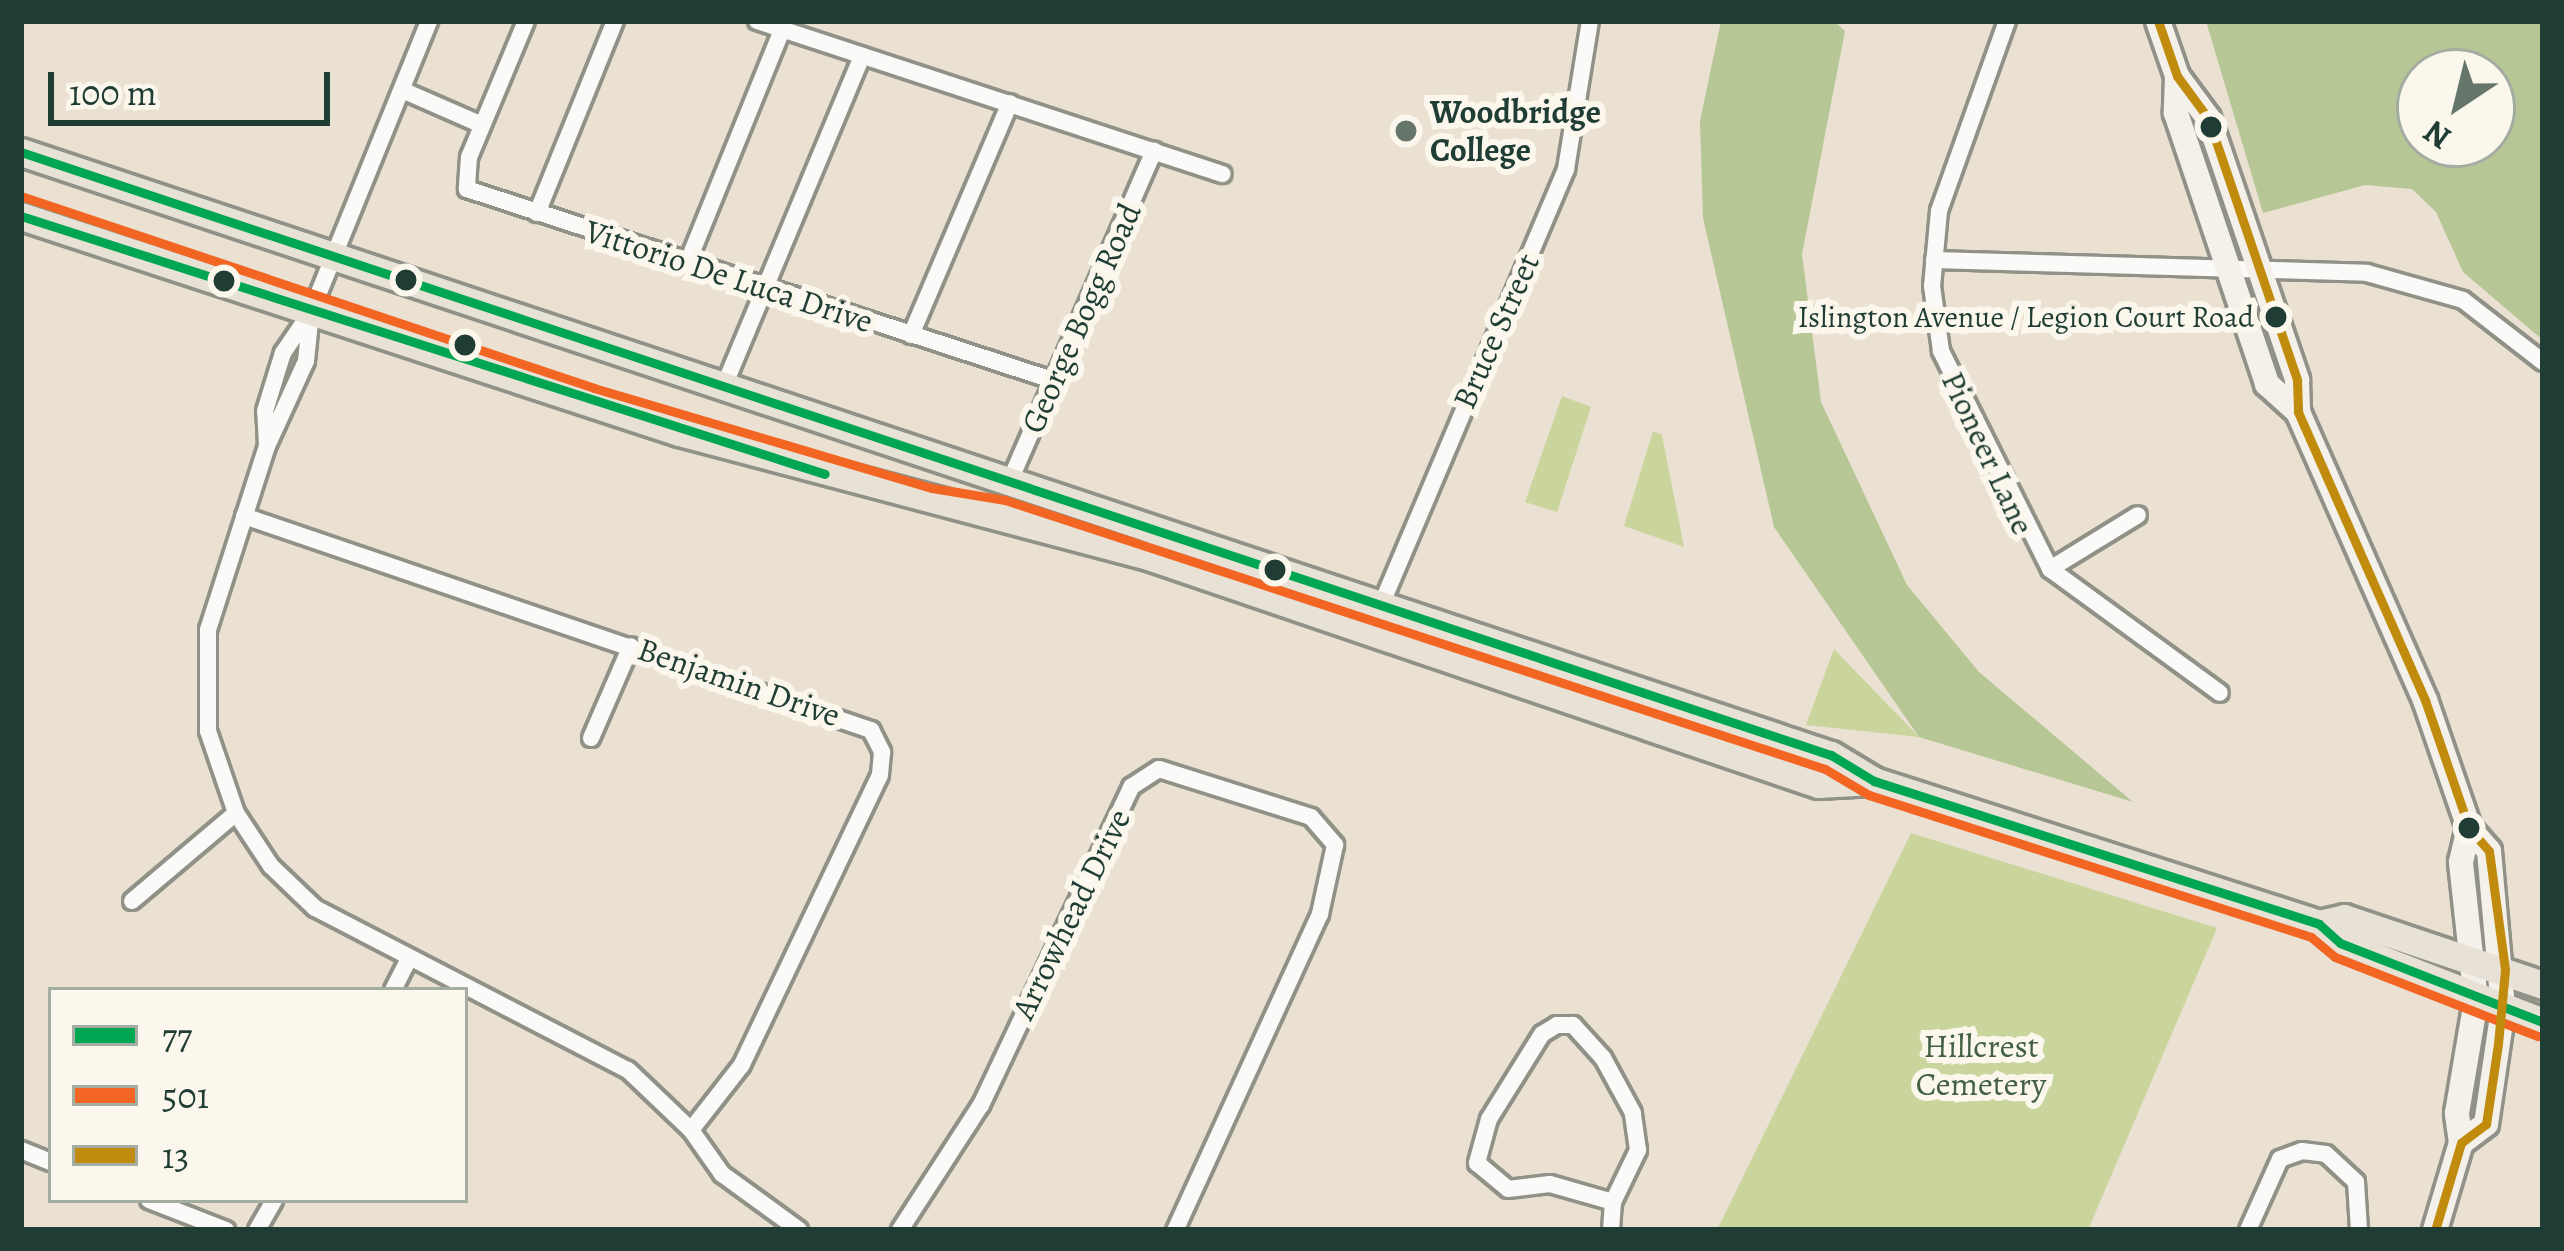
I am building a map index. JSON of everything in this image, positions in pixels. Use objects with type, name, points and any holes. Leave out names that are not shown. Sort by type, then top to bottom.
[{"type":"main road","points":[[2158,21],[2177,76],[2176,113],[2242,270],[2297,380],[2299,412],[2425,700],[2469,828],[2489,851],[2505,970],[2457,1113],[2461,1143],[2435,1230]]},
{"type":"main road","points":[[21,152],[1008,484],[1375,620]]},
{"type":"main road","points":[[21,216],[740,450],[1151,557],[1831,755],[1874,781],[2319,924],[2340,944],[2543,1022]]},
{"type":"main road","points":[[2469,828],[2461,862],[2475,960],[2490,1005]]},
{"type":"main road","points":[[2319,924],[2344,918],[2543,985]]},
{"type":"street","points":[[429,21],[311,312],[283,353],[265,411],[267,446],[203,665],[208,731],[236,813],[302,898],[407,962],[458,987]]},
{"type":"street","name":"Vittorio De Luca Drive","points":[[526,21],[463,178],[467,189],[1055,381]]},
{"type":"street","points":[[537,213],[615,21]]},
{"type":"street","points":[[757,21],[1223,174]]},
{"type":"street","name":"Bruce Street","points":[[1375,620],[1566,169],[1590,21]]},
{"type":"street","name":"Pioneer Lane","points":[[2007,21],[1939,211],[1934,318],[1951,382],[2050,569],[2220,693]]},
{"type":"street","points":[[687,264],[782,29]]},
{"type":"street","points":[[724,386],[862,56]]},
{"type":"street","points":[[402,90],[482,125]]},
{"type":"street","points":[[911,334],[1010,103]]},
{"type":"street","name":"George Bogg Road","points":[[1008,484],[1154,151]]},
{"type":"street","points":[[1934,260],[2242,270],[2333,268],[2438,288],[2486,313],[2543,362]]},
{"type":"street","name":"Pioneer Lane","points":[[2050,569],[2138,515]]},
{"type":"street","name":"Benjamin Drive","points":[[244,517],[871,730],[883,752],[880,775],[742,1066],[691,1130]]},
{"type":"street","points":[[591,738],[631,646]]},
{"type":"street","name":"Arrowhead Drive","points":[[900,1230],[981,1105],[1131,787],[1159,769],[1311,817],[1336,845],[1321,914],[1175,1230]]},
{"type":"street","points":[[133,902],[236,813]]},
{"type":"street","points":[[394,987],[407,962]]},
{"type":"street","points":[[468,992],[628,1070],[691,1130],[722,1174],[800,1230]]},
{"type":"street","points":[[1611,1230],[1613,1202],[1638,1150],[1634,1113],[1603,1058],[1574,1025],[1557,1025],[1542,1034],[1489,1119],[1477,1163],[1508,1189],[1550,1184],[1613,1202]]},
{"type":"street","points":[[2248,1230],[2280,1159],[2302,1151],[2326,1154],[2356,1182],[2359,1230]]},
{"type":"street","points":[[157,1203],[226,1230]]},
{"type":"street","points":[[257,1230],[272,1203]]},
{"type":"green space","points":[[1721,21],[1834,21],[1845,31],[1802,254],[1821,402],[1907,585],[1979,672],[2133,802],[1919,737],[1774,527],[1703,218],[1700,121]]},
{"type":"green space","points":[[2206,21],[2541,21],[2543,340],[2463,272],[2436,212],[2412,189],[2365,185],[2263,213]]},
{"type":"green space","points":[[1562,396],[1591,407],[1557,512],[1525,502]]},
{"type":"green space","points":[[1653,431],[1662,435],[1684,547],[1624,526]]},
{"type":"green space","points":[[1834,649],[1919,737],[1806,725]]},
{"type":"green space","name":"Hillcrest Cemetery","points":[[1911,833],[2217,928],[2088,1230],[1717,1230]]},
{"type":"transit line","name":"13","points":[[2158,21],[2177,76],[2208,118],[2297,380],[2298,412],[2425,700],[2469,828],[2489,851],[2505,970],[2498,1044],[2486,1124],[2461,1143],[2435,1230]]},
{"type":"transit line","name":"77","points":[[21,152],[1831,755],[1874,781],[2319,924],[2340,943],[2543,1022]]},
{"type":"transit line","name":"501","points":[[21,196],[594,388],[932,488],[1005,500],[1825,769],[1869,795],[2311,937],[2335,957],[2538,1036]]},
{"type":"transit line","name":"77","points":[[21,216],[825,474]]},
{"type":"place","name":"Woodbridge College","points":[[1406,131]]},
{"type":"place","name":"Islington Avenue / Legion Court Road","points":[[2276,317]]}]
